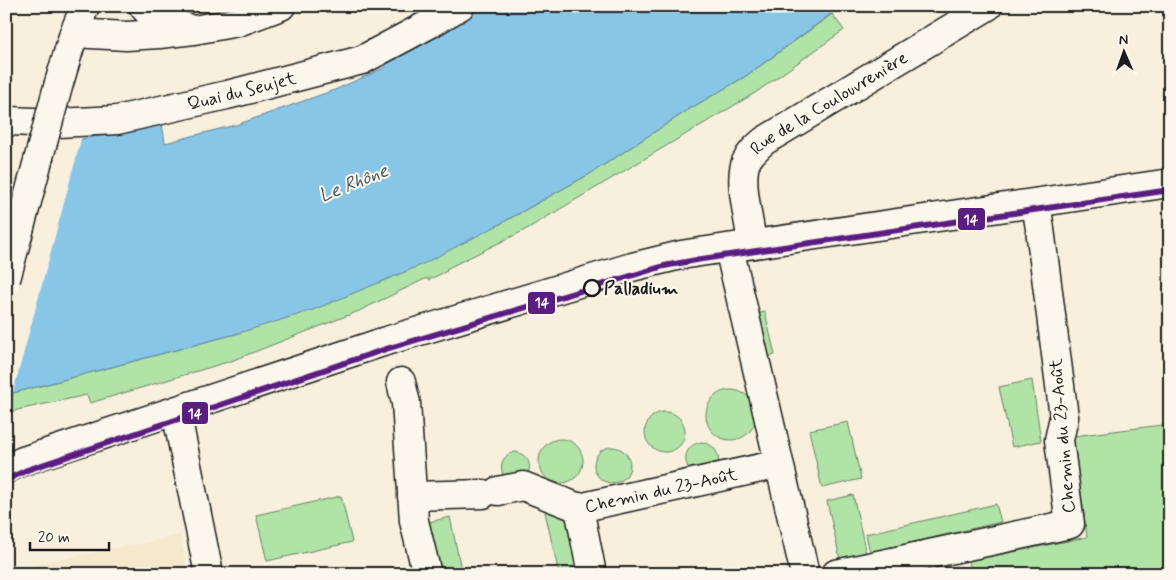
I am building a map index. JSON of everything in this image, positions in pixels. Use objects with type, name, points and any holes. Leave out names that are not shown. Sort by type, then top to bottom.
[{"type":"street","points":[[6,279],[59,83],[74,33],[85,6]]},
{"type":"street","points":[[143,6],[152,16],[194,30]]},
{"type":"street","points":[[74,33],[126,36],[194,30],[238,22],[281,6]]},
{"type":"street","name":"Quai du Seujet","points":[[9,121],[58,124],[117,120],[227,95],[362,60],[460,6]]},
{"type":"street","name":"Rue de la Coulouvrenière","points":[[740,246],[743,173],[746,162],[753,150],[764,141],[988,6]]},
{"type":"street","points":[[6,469],[32,458],[383,342],[632,266],[681,255],[740,246],[1038,216],[1170,183]]},
{"type":"street","name":"Chemin du 23-Août","points":[[836,574],[1070,524],[1059,440],[1064,417],[1038,216]]},
{"type":"street","points":[[740,246],[735,274],[805,574]]},
{"type":"street","points":[[401,382],[406,403],[414,521],[427,574]]},
{"type":"street","points":[[176,411],[209,574]]},
{"type":"street","name":"Chemin du 23-Août","points":[[592,574],[579,508],[779,464]]},
{"type":"street","points":[[412,496],[491,493],[523,486],[579,508]]},
{"type":"shaded area","points":[[180,535],[187,574],[34,574],[33,565]]},
{"type":"green space","points":[[832,14],[844,30],[755,93],[525,230],[446,269],[447,271],[428,280],[427,278],[359,311],[231,361],[90,403],[87,395],[8,412],[13,393],[239,333],[500,224],[593,172],[691,108],[746,76]]},
{"type":"green space","points":[[765,312],[775,355],[766,357],[755,314]]},
{"type":"green space","points":[[1032,380],[1041,441],[1012,447],[999,387]]},
{"type":"green space","points":[[726,390],[736,390],[749,397],[756,410],[756,420],[749,433],[736,440],[726,440],[717,436],[710,429],[706,420],[706,410],[710,401],[717,394]]},
{"type":"green space","points":[[665,412],[679,418],[685,432],[679,446],[665,452],[651,446],[645,432],[651,418]]},
{"type":"green space","points":[[848,422],[861,479],[822,488],[809,430]]},
{"type":"green space","points":[[1170,424],[1170,574],[971,574],[969,561],[1087,537],[1073,436]]},
{"type":"green space","points":[[565,439],[577,445],[582,452],[582,470],[577,477],[570,482],[557,483],[545,477],[540,470],[539,457],[545,445],[552,440]]},
{"type":"green space","points":[[702,442],[716,450],[718,466],[690,471],[686,461],[687,452],[697,443]]},
{"type":"green space","points":[[612,447],[619,448],[625,452],[629,458],[629,472],[625,478],[619,482],[612,483],[605,482],[599,478],[595,472],[594,465],[595,458],[599,452],[605,448]]},
{"type":"green space","points":[[516,452],[528,460],[528,474],[504,476],[502,472],[503,461],[508,455]]},
{"type":"green space","points":[[853,495],[866,553],[840,559],[827,501]]},
{"type":"green space","points":[[341,496],[352,542],[267,561],[256,515]]},
{"type":"green space","points":[[996,504],[1001,522],[870,552],[866,534]]},
{"type":"green space","points":[[571,507],[586,574],[559,574],[545,512]]},
{"type":"green space","points":[[450,517],[462,574],[433,574],[421,524]]},
{"type":"water","name":"Le Rhône","points":[[481,6],[842,6],[746,76],[691,108],[593,172],[500,224],[419,266],[313,310],[239,333],[6,395],[6,143],[82,139],[162,123],[165,143],[239,124],[337,89],[386,67],[383,60]]},
{"type":"pier","points":[[82,136],[12,396],[6,397],[6,141]]},
{"type":"transit line","name":"14","points":[[6,480],[27,470],[386,349],[664,266],[1170,190]]},
{"type":"place","name":"Palladium","points":[[592,288]]}]
